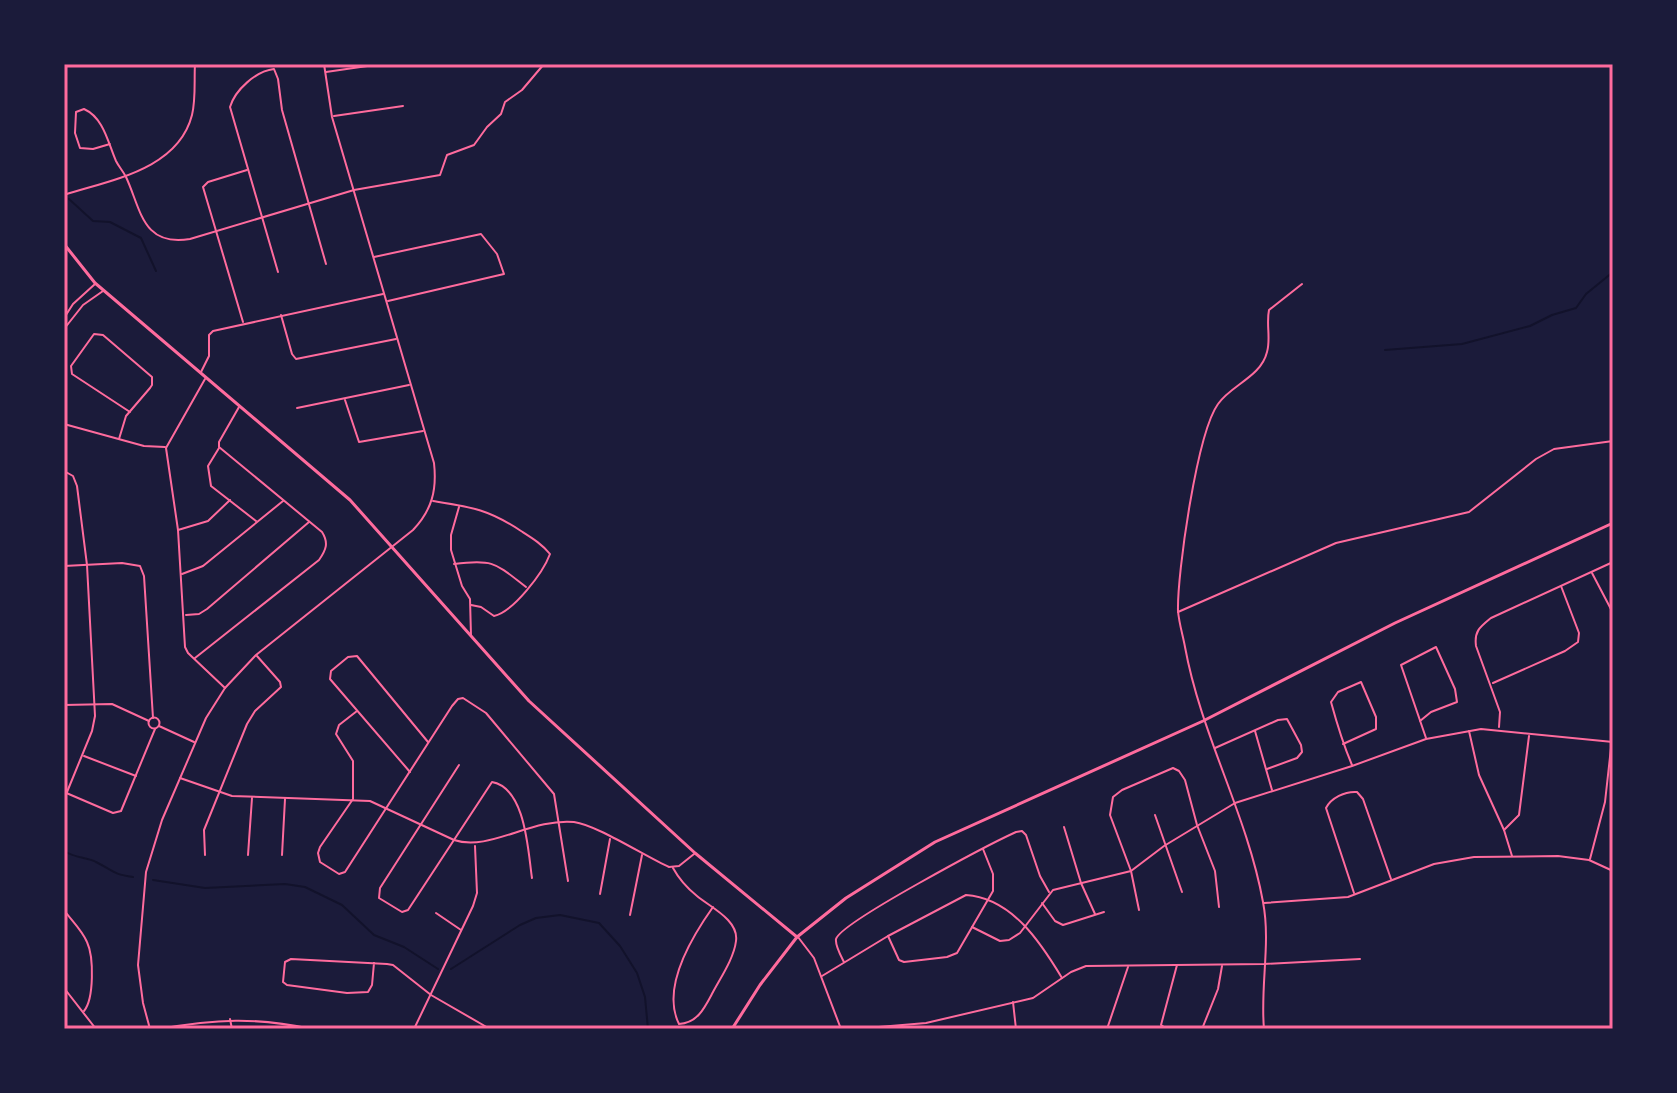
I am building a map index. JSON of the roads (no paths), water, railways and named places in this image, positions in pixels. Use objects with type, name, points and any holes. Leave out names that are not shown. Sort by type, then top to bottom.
[{"type":"main road","points":[[64,244],[95,283],[350,500],[529,701],[695,853],[797,937]]},
{"type":"main road","points":[[732,1029],[760,985],[797,937],[846,898],[935,842],[1203,721],[1395,623],[1613,523]]},
{"type":"street","points":[[64,195],[147,167],[167,155],[183,134],[191,115],[195,64]]},
{"type":"street","points":[[150,1029],[138,965],[142,893],[152,848],[194,743],[225,688],[256,655],[421,522],[435,491],[434,463],[332,117],[324,64]]},
{"type":"street","points":[[326,72],[381,64]]},
{"type":"street","points":[[110,144],[93,149],[80,148],[75,133],[76,112],[84,109],[97,118],[110,144],[117,164],[126,175],[141,220],[155,233],[182,240],[354,190],[440,175],[447,155],[474,145],[501,114],[505,102],[522,90],[544,64]]},
{"type":"street","points":[[278,272],[231,113],[231,101],[252,78],[266,70],[274,69],[278,79],[282,110],[326,264]]},
{"type":"street","points":[[332,117],[403,106]]},
{"type":"street","points":[[243,323],[204,184],[249,170]]},
{"type":"street","points":[[374,257],[481,234],[503,267],[504,274],[386,302]]},
{"type":"street","points":[[64,318],[73,304],[95,283]]},
{"type":"street","points":[[1264,1029],[1264,903],[1235,803],[1203,721],[1178,612],[1192,494],[1216,405],[1247,380],[1266,357],[1269,310],[1302,284]]},
{"type":"street","points":[[64,329],[83,305],[104,291]]},
{"type":"street","points":[[200,373],[209,356],[209,335],[213,331],[384,294]]},
{"type":"street","points":[[281,315],[296,359],[397,339]]},
{"type":"street","points":[[119,439],[130,412],[152,385],[152,377],[103,335],[94,334],[71,366],[72,374],[130,412]]},
{"type":"street","points":[[206,378],[166,448],[178,530],[185,647],[225,688]]},
{"type":"street","points":[[297,408],[411,385]]},
{"type":"street","points":[[344,398],[359,442],[424,430]]},
{"type":"street","points":[[240,406],[208,466],[209,479],[215,489],[257,522]]},
{"type":"street","points":[[64,424],[144,446],[166,448]]},
{"type":"street","points":[[1178,612],[1336,543],[1469,512],[1536,459],[1554,449],[1613,441]]},
{"type":"street","points":[[195,658],[319,560],[326,548],[326,539],[309,522],[219,447]]},
{"type":"street","points":[[64,471],[73,476],[77,486],[87,565],[95,703],[92,731],[65,792],[117,812],[123,808],[155,729],[159,726]]},
{"type":"street","points":[[178,530],[208,521],[231,499]]},
{"type":"street","points":[[182,574],[203,566],[284,500]]},
{"type":"street","points":[[433,501],[496,514],[546,548],[550,557],[509,610],[501,615],[494,616],[481,607],[471,605]]},
{"type":"street","points":[[459,505],[451,535],[454,564],[471,605],[471,637]]},
{"type":"street","points":[[185,615],[199,614],[207,609],[309,522]]},
{"type":"street","points":[[454,564],[491,562],[527,587]]},
{"type":"street","points":[[1499,729],[1500,712],[1476,646],[1479,627],[1491,618],[1613,562]]},
{"type":"street","points":[[64,566],[135,563],[143,570],[150,727],[155,729]]},
{"type":"street","points":[[1592,572],[1613,613]]},
{"type":"street","points":[[1491,684],[1578,642],[1579,633],[1561,585]]},
{"type":"street","points":[[1420,721],[1431,712],[1457,702],[1439,649],[1435,646],[1401,665],[1426,739]]},
{"type":"street","points":[[205,855],[204,830],[255,711],[281,687],[256,655]]},
{"type":"street","points":[[410,772],[357,711],[330,676],[331,671],[352,655],[363,660],[429,743]]},
{"type":"street","points":[[1343,744],[1371,733],[1377,726],[1361,682],[1338,692],[1331,702],[1343,744],[1352,766]]},
{"type":"street","points":[[357,711],[339,725],[336,734],[353,761],[353,799],[318,853],[320,862],[339,874],[345,872],[455,702],[468,698],[486,713],[550,788],[556,802],[568,881]]},
{"type":"street","points":[[64,705],[116,705],[158,719],[159,726]]},
{"type":"street","points":[[1214,748],[1287,719],[1302,752],[1297,758],[1267,769]]},
{"type":"street","points":[[159,726],[194,743]]},
{"type":"street","points":[[972,927],[1005,941],[1020,933],[1050,893],[1062,886],[1131,871],[1164,846],[1235,803],[1426,739],[1469,730],[1499,729],[1529,735],[1612,742]]},
{"type":"street","points":[[1255,730],[1272,791]]},
{"type":"street","points":[[1469,730],[1479,775],[1504,830],[1512,856]]},
{"type":"street","points":[[1589,860],[1605,802],[1613,730]]},
{"type":"street","points":[[1504,830],[1519,815],[1529,735]]},
{"type":"street","points":[[83,756],[136,776]]},
{"type":"street","points":[[459,765],[379,892],[381,900],[402,912],[408,910],[492,782],[501,785],[521,809],[532,878]]},
{"type":"street","points":[[1139,910],[1131,871],[1110,815],[1110,803],[1116,794],[1173,768],[1185,780],[1197,825],[1215,871],[1219,907]]},
{"type":"street","points":[[180,778],[219,793],[252,797],[370,801],[454,840],[475,845],[525,829],[559,822],[580,823],[673,868],[690,890],[713,907],[733,927],[736,943],[703,1010],[692,1021],[679,1024],[675,1014],[673,983],[713,907]]},
{"type":"street","points":[[1355,894],[1326,808],[1329,802],[1343,794],[1357,792],[1363,799],[1392,880]]},
{"type":"street","points":[[248,855],[252,797]]},
{"type":"street","points":[[282,855],[285,797]]},
{"type":"street","points":[[1155,815],[1182,892]]},
{"type":"street","points":[[1064,827],[1081,883],[1095,914]]},
{"type":"street","points":[[844,962],[837,936],[862,918],[1016,832],[1025,832],[1040,876],[1050,893]]},
{"type":"street","points":[[600,894],[610,838]]},
{"type":"street","points":[[420,1029],[415,1028],[477,893],[475,845]]},
{"type":"street","points":[[888,936],[899,960],[911,962],[954,955],[988,901],[994,882],[983,848]]},
{"type":"street","points":[[673,868],[695,853]]},
{"type":"street","points":[[630,915],[642,854]]},
{"type":"street","points":[[1264,903],[1333,899],[1355,894],[1449,860],[1558,856],[1589,860],[1613,871]]},
{"type":"street","points":[[822,976],[888,936],[966,895],[988,901],[1025,926],[1045,949],[1062,978]]},
{"type":"street","points":[[1042,903],[1055,921],[1063,925],[1104,912]]},
{"type":"street","points":[[64,910],[87,941],[90,951],[91,997],[84,1011]]},
{"type":"street","points":[[436,913],[462,931]]},
{"type":"street","points":[[797,937],[808,948],[822,976],[841,1029]]},
{"type":"street","points":[[374,963],[372,985],[368,992],[321,990],[283,982],[287,959],[374,963],[397,966],[431,995],[490,1029]]},
{"type":"street","points":[[856,1029],[926,1023],[1041,995],[1062,978],[1086,966],[1264,964],[1360,959]]},
{"type":"street","points":[[1167,1029],[1161,1025],[1162,1014],[1177,965]]},
{"type":"street","points":[[1202,1029],[1218,989],[1222,965]]},
{"type":"street","points":[[1107,1029],[1128,966]]},
{"type":"street","points":[[64,988],[96,1029]]},
{"type":"street","points":[[1013,1002],[1016,1029]]},
{"type":"street","points":[[160,1029],[230,1019],[311,1029]]},
{"type":"street","points":[[230,1019],[232,1029]]},
{"type":"waterway","points":[[69,199],[93,221],[110,222],[141,238],[156,271]]},
{"type":"waterway","points":[[1385,350],[1462,344],[1530,326],[1576,308],[1586,294],[1613,272]]},
{"type":"waterway","points":[[64,851],[133,877]]},
{"type":"waterway","points":[[153,880],[205,888],[285,884],[305,887],[342,905],[374,935],[404,947],[438,969]]},
{"type":"waterway","points":[[451,969],[536,918],[560,915],[599,923],[620,946],[637,973],[645,997],[648,1029]]}]
